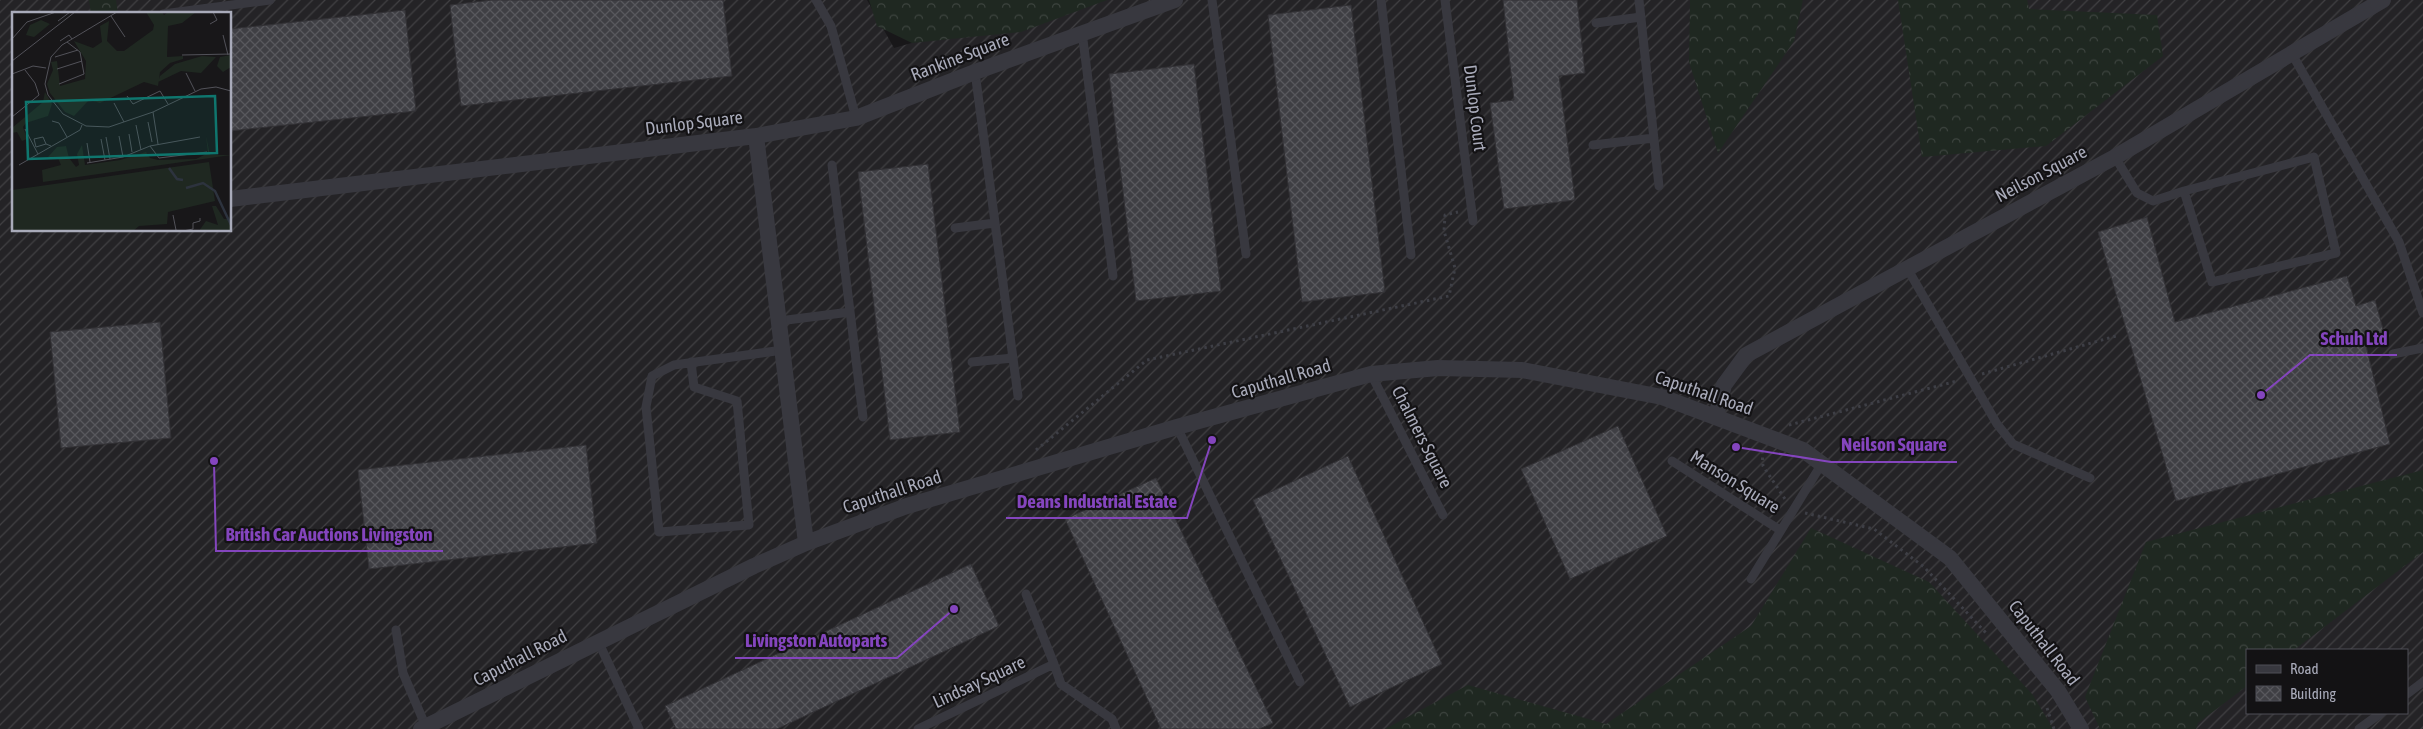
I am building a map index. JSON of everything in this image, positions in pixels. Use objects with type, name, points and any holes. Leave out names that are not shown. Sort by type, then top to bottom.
[{"type":"street","name":"Rankine Square","points":[[756,136],[856,118],[1082,32],[1175,0]]},
{"type":"street","name":"Neilson Square","points":[[1716,416],[1724,385],[1746,354],[2115,157],[2383,0]]},
{"type":"street","name":"Dunlop Square","points":[[231,199],[756,136],[806,543]]},
{"type":"street","name":"Caputhall Road","points":[[423,728],[598,641],[806,543],[908,506],[1177,427],[1371,374],[1438,368],[1522,370],[1662,396],[1802,450],[1950,558],[2058,691],[2081,729]]},
{"type":"lane","points":[[178,12],[270,0]]},
{"type":"lane","points":[[816,0],[831,26],[856,118]]},
{"type":"lane","points":[[1212,0],[1246,254]]},
{"type":"lane","points":[[1381,0],[1411,255]]},
{"type":"lane","name":"Dunlop Court","points":[[1445,0],[1472,221]]},
{"type":"lane","points":[[1639,0],[1659,186]]},
{"type":"lane","points":[[1596,23],[1641,17]]},
{"type":"lane","points":[[1082,32],[1113,276]]},
{"type":"lane","points":[[2292,54],[2399,242],[2423,313]]},
{"type":"lane","points":[[975,72],[1018,396]]},
{"type":"lane","points":[[1593,145],[1654,138]]},
{"type":"lane","points":[[2115,157],[2137,193],[2153,201],[2184,191],[2314,157],[2336,253],[2212,282],[2184,191]]},
{"type":"lane","points":[[832,165],[863,417]]},
{"type":"lane","points":[[955,228],[995,223]]},
{"type":"lane","points":[[1907,268],[1996,424],[2013,444],[2090,478]]},
{"type":"lane","points":[[779,321],[850,312]]},
{"type":"lane","points":[[2393,354],[2423,348]]},
{"type":"lane","points":[[691,362],[694,387],[736,401],[749,525],[659,532],[646,407],[652,376],[674,365],[691,362],[783,350]]},
{"type":"lane","points":[[972,362],[1013,358]]},
{"type":"lane","name":"Chalmers Square","points":[[1371,374],[1443,514]]},
{"type":"lane","points":[[1177,427],[1300,682]]},
{"type":"lane","name":"Manson Square","points":[[1672,461],[1780,530]]},
{"type":"lane","name":"Manson Square","points":[[1751,578],[1821,465]]},
{"type":"lane","name":"Lindsay Square","points":[[1026,594],[1061,684],[1112,719],[1116,729]]},
{"type":"lane","points":[[396,630],[403,673],[423,728]]},
{"type":"lane","points":[[598,641],[639,729]]},
{"type":"lane","name":"Lindsay Square","points":[[918,729],[1054,664]]},
{"type":"lane","points":[[2408,693],[2423,682]]},
{"type":"lane","points":[[2359,729],[2380,714]]},
{"type":"path","points":[[1034,451],[1147,360],[1449,296],[1455,268],[1444,231],[1445,215],[1471,209]]},
{"type":"path","points":[[1788,425],[1970,378],[2116,336]]},
{"type":"path","points":[[1760,433],[1763,466],[1793,510],[1874,529],[1924,568],[1992,639]]},
{"type":"path","points":[[2046,705],[2054,729]]},
{"type":"shaded area","points":[[0,0],[867,0],[894,48],[1063,0],[2423,0],[2423,729],[0,729]]},
{"type":"green space","points":[[89,0],[116,0],[118,12],[91,12]]},
{"type":"green space","points":[[869,0],[1107,0],[1021,32],[912,43],[877,26]]},
{"type":"green space","points":[[1690,0],[1803,0],[1794,41],[1718,153],[1689,62]]},
{"type":"green space","points":[[1898,0],[2027,0],[2029,9],[2157,15],[2163,56],[2046,146],[1922,157]]},
{"type":"green space","points":[[2423,470],[2423,552],[2295,649],[2246,649],[2246,687],[2198,723],[2196,729],[2100,729],[2085,697],[2146,542]]},
{"type":"green space","points":[[1811,528],[1929,582],[2033,695],[2053,729],[1385,729],[1468,685],[1606,724],[1751,626]]},
{"type":"building","points":[[492,0],[723,0],[732,76],[461,106],[450,5]]},
{"type":"building","points":[[1503,0],[1577,0],[1585,73],[1559,76],[1575,200],[1504,209],[1490,103],[1514,100]]},
{"type":"building","points":[[1351,5],[1385,292],[1302,302],[1268,15]]},
{"type":"building","points":[[405,10],[416,111],[231,131],[231,29]]},
{"type":"building","points":[[1194,64],[1221,291],[1136,301],[1109,74]]},
{"type":"building","points":[[928,164],[960,432],[890,440],[858,172]]},
{"type":"building","points":[[2147,217],[2175,322],[2347,276],[2356,306],[2375,300],[2386,340],[2366,346],[2390,444],[2176,501],[2098,232]]},
{"type":"building","points":[[160,322],[171,438],[61,448],[50,332]]},
{"type":"building","points":[[1618,426],[1667,536],[1570,579],[1521,469]]},
{"type":"building","points":[[586,445],[597,543],[369,569],[358,470]]},
{"type":"building","points":[[1348,456],[1442,664],[1350,707],[1253,500]]},
{"type":"building","points":[[1156,478],[1273,723],[1259,729],[1161,729],[1065,519]]},
{"type":"building","points":[[971,564],[999,626],[777,729],[676,729],[665,706]]},
{"type":"place","name":"Schuh Ltd","points":[[2261,395]]},
{"type":"place","name":"Deans Industrial Estate","points":[[1212,440]]},
{"type":"place","name":"Neilson Square","points":[[1736,447]]},
{"type":"place","name":"British Car Auctions Livingston","points":[[214,461]]},
{"type":"place","name":"Livingston Autoparts","points":[[954,609]]}]
